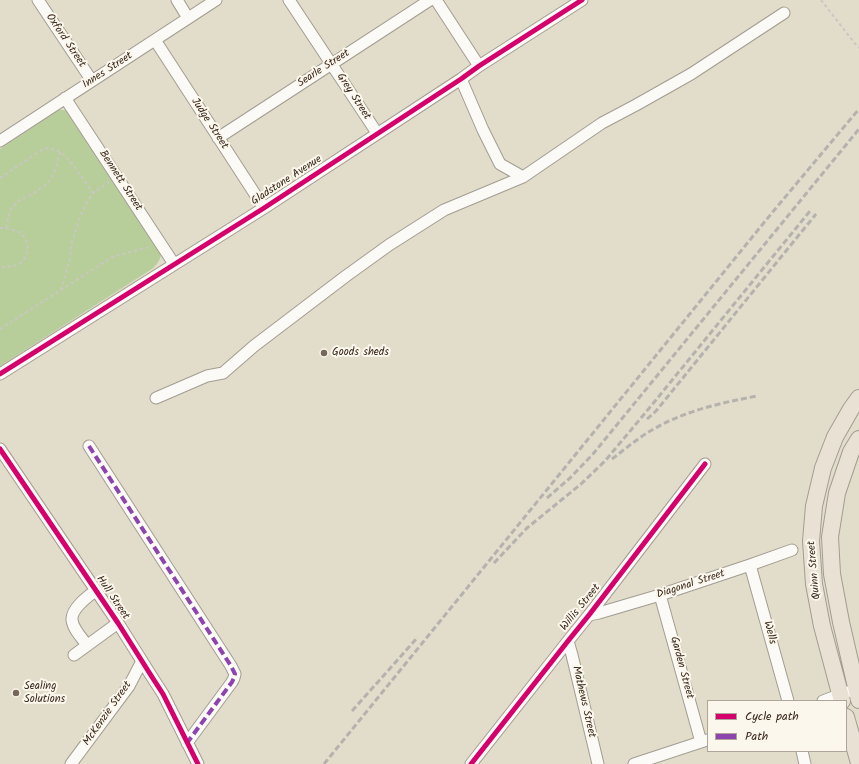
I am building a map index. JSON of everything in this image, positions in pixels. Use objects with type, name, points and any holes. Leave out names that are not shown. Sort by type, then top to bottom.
[{"type":"highway","name":"Quinn Street","points":[[841,698],[821,619],[814,584],[811,541],[814,506],[822,468],[835,437],[859,398]]},
{"type":"highway","name":"Quinn Street","points":[[858,692],[841,622],[832,574],[830,537],[837,493],[851,452],[859,438]]},
{"type":"highway","points":[[847,721],[859,763]]},
{"type":"street","name":"Oxford Street","points":[[38,0],[92,81]]},
{"type":"street","points":[[176,0],[188,18]]},
{"type":"street","name":"Innes Street","points":[[0,141],[216,0]]},
{"type":"street","name":"Grey Street","points":[[289,0],[377,133]]},
{"type":"street","name":"Searle Street","points":[[218,138],[430,0]]},
{"type":"street","points":[[436,0],[479,66]]},
{"type":"street","name":"Gladstone Avenue","points":[[0,374],[264,208],[582,0]]},
{"type":"street","points":[[156,398],[207,376],[223,373],[254,346],[389,245],[444,210],[523,177],[602,123],[691,74],[784,13]]},
{"type":"street","name":"Judge Street","points":[[155,40],[264,208]]},
{"type":"street","points":[[461,79],[483,130],[500,164],[523,177]]},
{"type":"street","name":"Bennett Street","points":[[65,98],[174,264]]},
{"type":"street","points":[[89,446],[235,674],[232,682],[187,743]]},
{"type":"street","name":"Hull Street","points":[[0,449],[118,623],[163,694],[198,764]]},
{"type":"street","name":"Willis Street","points":[[471,764],[589,615],[705,464]]},
{"type":"street","name":"Diagonal Street","points":[[589,615],[660,595],[792,550]]},
{"type":"street","name":"Wells","points":[[750,565],[788,700]]},
{"type":"street","points":[[87,645],[76,630],[72,617],[74,611],[87,596],[95,591]]},
{"type":"street","name":"Garden Street","points":[[660,595],[704,741]]},
{"type":"street","points":[[74,655],[118,623]]},
{"type":"street","name":"Mathews Street","points":[[568,641],[598,764]]},
{"type":"street","name":"McKenzie Street","points":[[71,764],[129,686],[142,661]]},
{"type":"street","points":[[829,700],[841,698],[858,692]]},
{"type":"street","points":[[634,764],[704,741]]},
{"type":"street","points":[[802,752],[805,764]]},
{"type":"path","points":[[821,0],[859,48]]},
{"type":"path","points":[[0,178],[43,149],[55,149],[68,158],[93,193]]},
{"type":"path","points":[[6,228],[12,209],[18,201],[45,186],[52,178],[60,152]]},
{"type":"path","points":[[61,290],[70,260],[72,242],[87,202],[93,193],[117,177]]},
{"type":"path","points":[[0,228],[6,228],[19,232],[23,236],[28,250],[25,258],[19,264],[8,268],[0,267]]},
{"type":"path","points":[[0,329],[114,256],[162,244]]},
{"type":"green space","points":[[59,110],[67,110],[161,256],[152,269],[0,366],[0,149]]},
{"type":"railway","points":[[324,764],[771,214],[859,109]]},
{"type":"railway","points":[[547,498],[570,478],[593,454],[859,129]]},
{"type":"railway","points":[[494,563],[527,528],[581,484],[605,461],[810,211]]},
{"type":"railway","points":[[647,419],[656,411],[816,214]]},
{"type":"railway","points":[[612,459],[647,433],[664,423],[703,408],[757,396]]},
{"type":"railway","points":[[352,711],[418,637]]},
{"type":"marked path","points":[[89,446],[235,674],[232,682],[187,743]]},
{"type":"cycle path","points":[[0,374],[264,208],[582,0]]},
{"type":"cycle path","points":[[0,449],[118,623],[163,694],[198,764]]},
{"type":"cycle path","points":[[471,764],[589,615],[705,464]]},
{"type":"place","name":"Goods sheds","points":[[324,353]]},
{"type":"place","name":"Sealing Solutions","points":[[16,693]]}]
